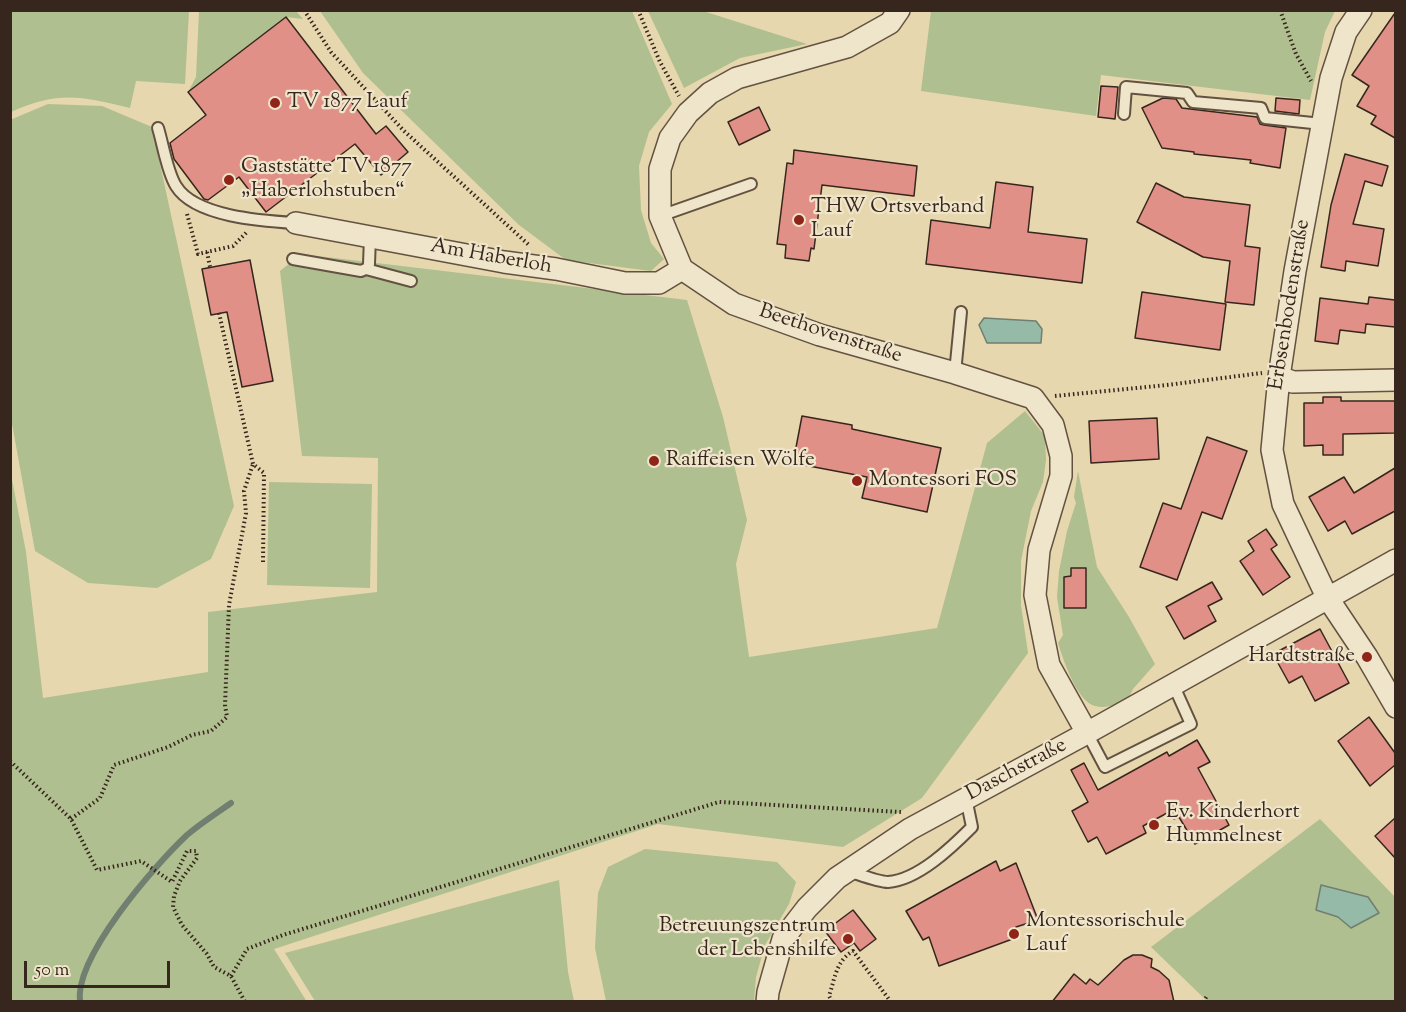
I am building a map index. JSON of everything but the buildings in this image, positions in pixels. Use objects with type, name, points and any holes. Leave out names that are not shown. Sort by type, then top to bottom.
[{"type":"street","points":[[682,269],[660,216],[660,169],[670,138],[688,113],[710,93],[737,78],[847,47],[890,23],[899,10]]},
{"type":"street","name":"Erbsenbodenstraße","points":[[1327,597],[1283,504],[1272,450],[1279,377],[1295,271],[1322,124],[1346,32],[1361,10]]},
{"type":"street","name":"Am Haberloh","points":[[296,223],[625,283],[659,283],[682,269]]},
{"type":"street","name":"Beethovenstraße","points":[[682,269],[734,304],[820,335],[955,373],[1033,398]]},
{"type":"street","points":[[1279,377],[1293,382],[1395,380]]},
{"type":"street","points":[[1033,398],[1053,425],[1061,456],[1061,476],[1039,550],[1035,595],[1049,665],[1087,733]]},
{"type":"street","name":"Daschstraße","points":[[767,1002],[783,939],[807,908],[848,871],[910,829],[1087,733],[1395,560]]},
{"type":"street","points":[[1327,597],[1367,657],[1395,706]]},
{"type":"lane","points":[[1124,114],[1126,87],[1187,93],[1193,102],[1261,108],[1264,118],[1322,124]]},
{"type":"lane","points":[[158,128],[175,185],[187,200],[205,208],[258,221],[296,223]]},
{"type":"lane","points":[[660,216],[751,184]]},
{"type":"lane","points":[[366,269],[369,264],[370,237]]},
{"type":"lane","points":[[293,259],[357,271],[366,269],[411,281]]},
{"type":"lane","points":[[955,373],[962,312]]},
{"type":"lane","points":[[1087,733],[1106,767],[1191,724],[1173,684]]},
{"type":"lane","points":[[848,871],[887,882],[915,874],[956,843],[972,827],[966,798]]},
{"type":"path","points":[[304,10],[332,52],[404,131],[531,246]]},
{"type":"path","points":[[638,10],[660,62],[688,113]]},
{"type":"path","points":[[1280,10],[1296,54],[1309,79],[1328,95]]},
{"type":"path","points":[[182,194],[198,254],[233,246],[258,221]]},
{"type":"path","points":[[207,252],[210,267]]},
{"type":"path","points":[[71,819],[100,798],[114,765],[168,747],[192,735],[211,731],[227,717],[225,705],[229,605],[246,513],[244,491],[253,464],[219,314]]},
{"type":"path","points":[[1033,398],[1167,386],[1265,373],[1279,377]]},
{"type":"path","points":[[253,464],[264,473],[263,562]]},
{"type":"path","points":[[10,761],[71,819],[97,870],[141,861],[172,882],[187,851],[196,851],[197,858],[180,881],[174,896],[173,907],[182,925],[207,954],[214,967],[231,976],[245,1002]]},
{"type":"path","points":[[231,976],[247,949],[283,934],[719,802],[910,812]]},
{"type":"path","points":[[832,1002],[829,996],[839,966],[843,957],[853,951],[891,1002]]},
{"type":"path","points":[[1203,1002],[1207,996]]},
{"type":"shaded area","points":[[11,10],[189,11],[185,84],[136,81],[130,108],[83,98],[57,98],[11,112]]},
{"type":"shaded area","points":[[931,10],[1335,11],[1325,32],[1310,100],[1101,75],[1096,116],[921,91]]},
{"type":"shaded area","points":[[199,11],[296,11],[303,19],[286,17],[188,92],[196,77]]},
{"type":"shaded area","points":[[320,11],[632,11],[672,104],[649,132],[639,166],[641,210],[651,243],[664,259],[651,271],[566,260],[519,225],[363,73]]},
{"type":"shaded area","points":[[648,11],[703,11],[807,44],[740,58],[684,88]]},
{"type":"shaded area","points":[[48,104],[102,106],[152,127],[234,506],[211,559],[157,588],[88,583],[35,551],[11,418],[10,120]]},
{"type":"shaded area","points":[[301,254],[687,300],[723,417],[747,520],[736,564],[749,657],[937,628],[987,443],[1025,411],[1045,436],[1046,460],[1043,482],[1031,511],[1021,561],[1021,605],[1028,653],[922,798],[843,847],[658,824],[274,949],[307,1002],[11,1001],[10,469],[26,552],[43,698],[208,672],[208,612],[377,592],[378,458],[302,456],[280,271]]},
{"type":"shaded area","points":[[984,318],[1036,321],[1042,329],[1041,343],[987,343],[979,325]]},
{"type":"shaded area","points":[[1078,471],[1097,567],[1129,617],[1155,664],[1133,689],[1127,701],[1107,707],[1095,706],[1082,697],[1063,659],[1058,643],[1063,635],[1057,597],[1059,571],[1067,531],[1076,503],[1074,497]]},
{"type":"shaded area","points":[[269,482],[372,484],[370,588],[267,585]]},
{"type":"shaded area","points":[[1320,819],[1395,897],[1395,1001],[1207,1001],[1151,947]]},
{"type":"shaded area","points":[[645,849],[777,862],[796,882],[789,904],[765,945],[756,977],[754,1001],[606,1001],[595,948],[598,893],[608,867]]},
{"type":"shaded area","points":[[559,880],[568,972],[574,1001],[315,1001],[285,953]]},
{"type":"shaded area","points":[[1321,885],[1368,897],[1379,913],[1351,928],[1338,917],[1316,910]]},
{"type":"waterway","points":[[80,1002],[82,983],[90,961],[119,913],[156,867],[187,835],[231,803]]},
{"type":"place","name":"TV 1877 Lauf","points":[[275,103]]},
{"type":"place","name":"Gaststätte TV 1877 „Haberlohstuben“","points":[[229,180]]},
{"type":"place","name":"THW Ortsverband Lauf","points":[[799,220]]},
{"type":"place","name":"Raiffeisen Wölfe","points":[[654,461]]},
{"type":"place","name":"Montessori FOS","points":[[857,481]]},
{"type":"place","name":"Hardtstraße","points":[[1367,657]]},
{"type":"place","name":"Ev. Kinderhort Hummelnest","points":[[1154,825]]},
{"type":"place","name":"Montessorischule Lauf","points":[[1014,934]]},
{"type":"place","name":"Betreuungszentrum der Lebenshilfe","points":[[848,939]]}]
